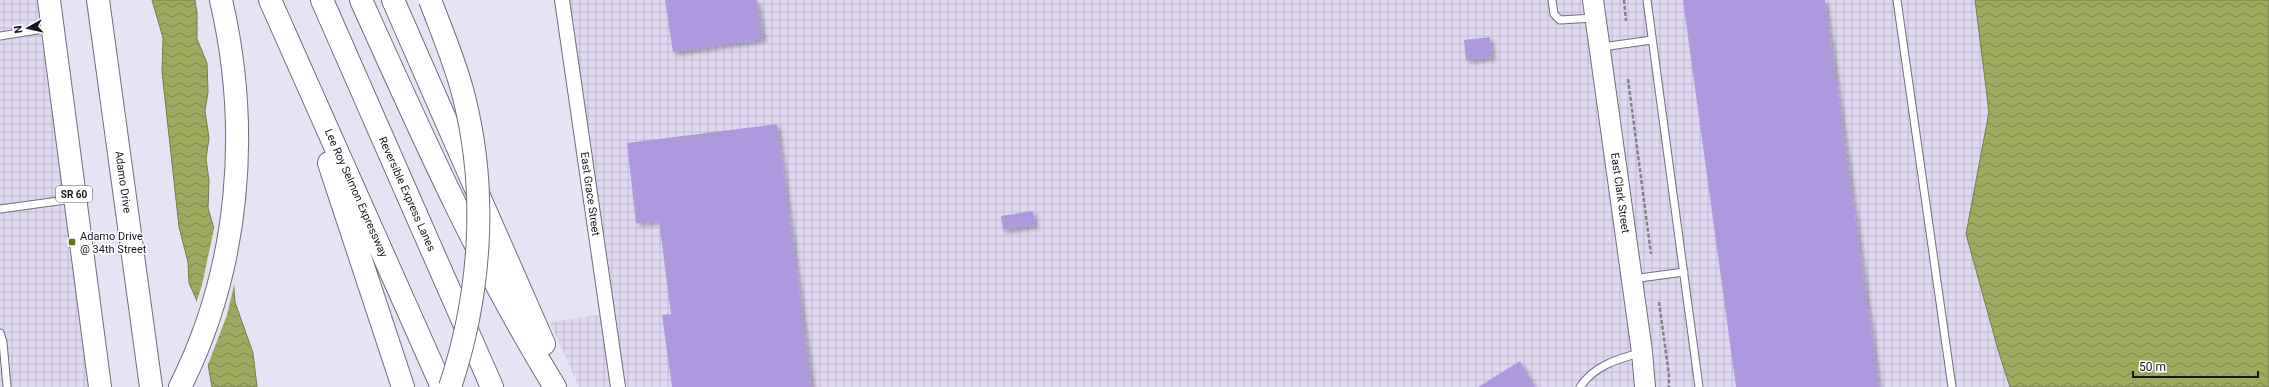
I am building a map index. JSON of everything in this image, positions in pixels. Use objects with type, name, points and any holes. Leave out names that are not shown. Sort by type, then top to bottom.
[{"type":"main road","points":[[39,0],[53,28]]},
{"type":"main road","name":"SR 60","points":[[49,0],[75,199],[96,339],[100,387]]},
{"type":"main road","name":"Adamo Drive","points":[[98,0],[151,387]]},
{"type":"main road","points":[[180,387],[201,341],[212,305],[229,235],[235,188],[238,142],[235,87],[232,53],[221,0]]},
{"type":"main road","name":"Lee Roy Selmon Expressway","points":[[270,0],[442,387]]},
{"type":"main road","name":"Reversible Express Lanes","points":[[322,0],[492,387]]},
{"type":"main road","points":[[361,0],[458,210],[490,272],[555,387]]},
{"type":"main road","points":[[393,0],[563,387]]},
{"type":"main road","points":[[430,0],[464,97],[474,147],[478,183],[478,242],[474,285],[464,339],[450,387]]},
{"type":"main road","points":[[305,78],[329,164],[403,387]]},
{"type":"street","name":"East Grace Street","points":[[562,0],[618,387]]},
{"type":"street","name":"East Clark Street","points":[[1594,9],[1642,352],[1645,387]]},
{"type":"lane","points":[[1552,0],[1554,14],[1560,20],[1594,9]]},
{"type":"lane","points":[[1647,0],[1699,387]]},
{"type":"lane","points":[[1898,0],[1952,387]]},
{"type":"lane","points":[[0,36],[53,28]]},
{"type":"lane","points":[[1599,48],[1652,40]]},
{"type":"lane","points":[[0,209],[75,199]]},
{"type":"lane","points":[[1632,279],[1684,272]]},
{"type":"lane","points":[[0,333],[3,342],[3,369],[7,387]]},
{"type":"lane","points":[[1580,387],[1597,369],[1614,360],[1642,352]]},
{"type":"path","points":[[1624,0],[1626,22]]},
{"type":"path","points":[[1628,78],[1651,254]]},
{"type":"path","points":[[1659,302],[1669,375],[1668,387]]},
{"type":"shaded area","points":[[0,0],[44,0],[89,387],[0,387]]},
{"type":"shaded area","points":[[566,0],[1975,0],[1989,112],[1966,234],[2010,387],[579,387],[550,322],[600,315],[593,236]]},
{"type":"water","points":[[152,0],[195,0],[197,12],[197,39],[207,63],[208,92],[205,111],[209,138],[206,159],[209,180],[208,208],[221,253],[233,276],[235,302],[253,353],[257,387],[212,387],[197,301],[189,283],[188,262],[179,227],[162,72],[163,38]]},
{"type":"water","points":[[1975,0],[2269,0],[2269,387],[2010,387],[1966,234],[1989,112]]},
{"type":"pier","points":[[215,224],[223,252],[235,275],[235,281],[227,315],[207,367],[196,304],[202,285]]},
{"type":"building","points":[[665,0],[757,0],[763,39],[673,52]]},
{"type":"building","points":[[1683,0],[1825,0],[1879,387],[1736,387]]},
{"type":"building","points":[[1490,37],[1492,57],[1466,60],[1464,40]]},
{"type":"building","points":[[777,124],[812,387],[672,387],[662,315],[671,314],[659,221],[636,223],[627,143]]},
{"type":"building","points":[[1033,211],[1035,225],[1003,230],[1001,216]]},
{"type":"building","points":[[1520,361],[1535,387],[1478,387]]},
{"type":"place","name":"Adamo Drive @ 34th Street","points":[[72,242]]}]
